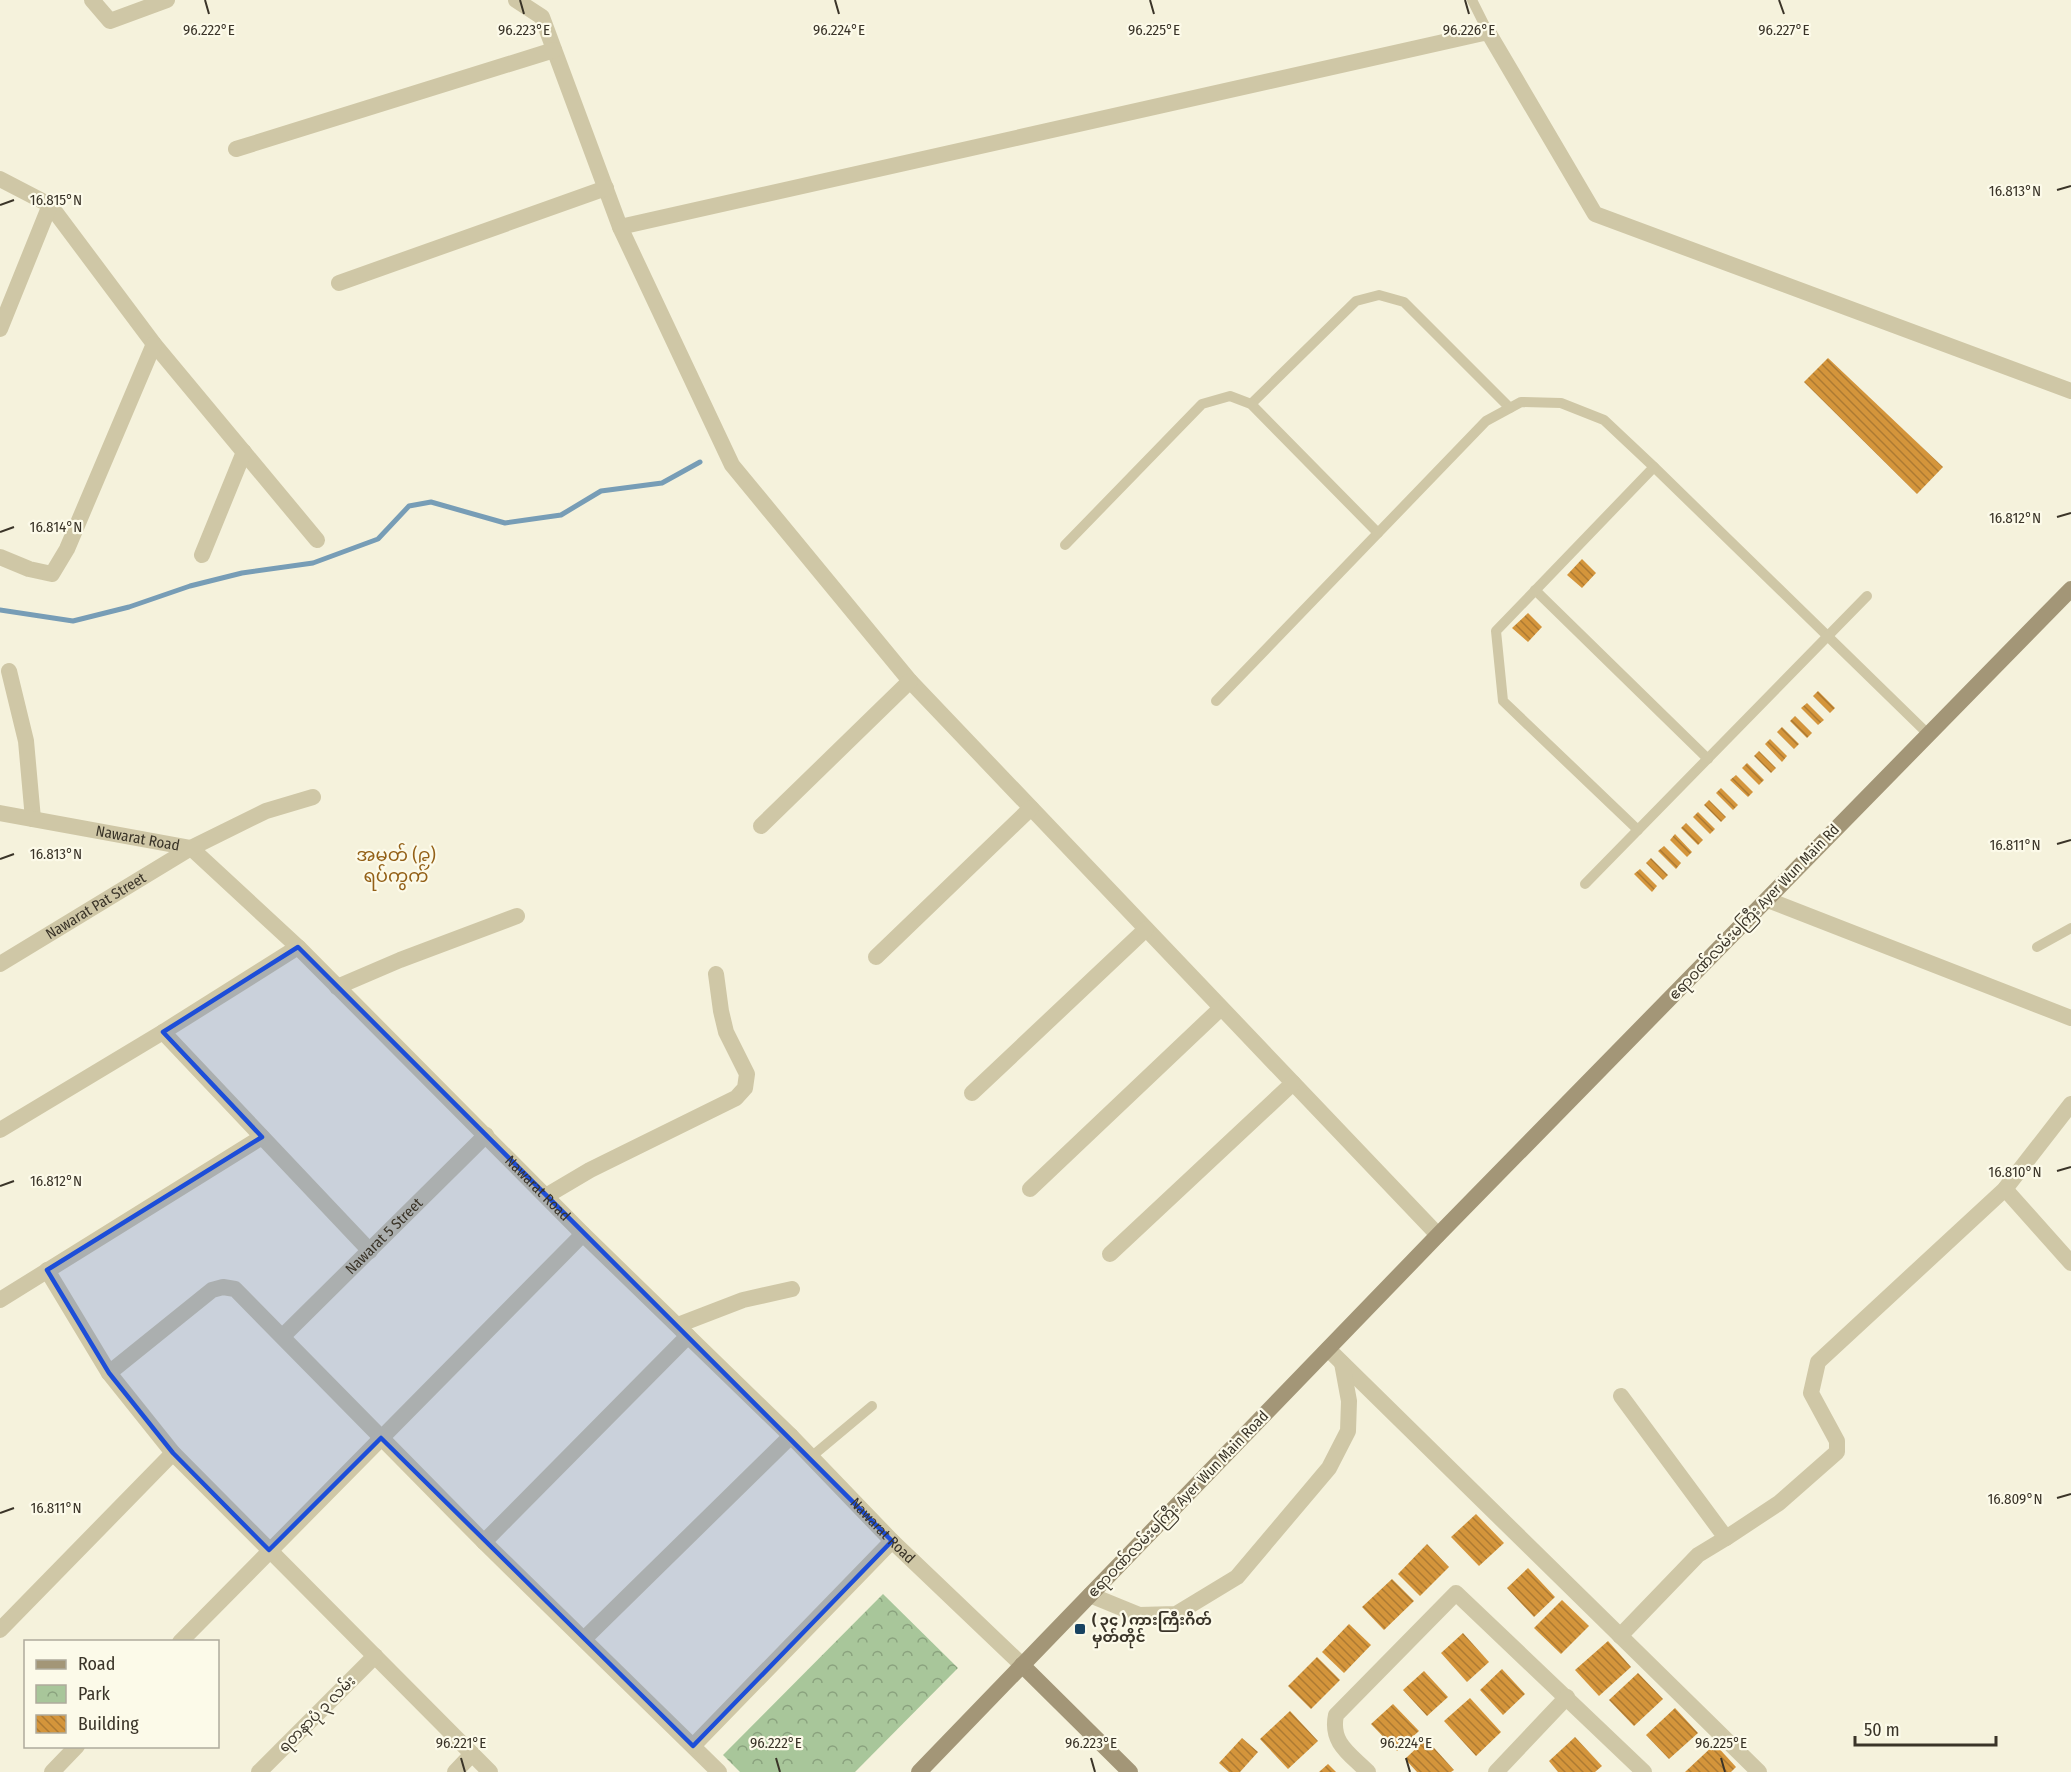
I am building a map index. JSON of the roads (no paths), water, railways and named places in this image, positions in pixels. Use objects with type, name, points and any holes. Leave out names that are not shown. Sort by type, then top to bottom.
[{"type":"main road","name":"ဧရာဝဏ်လမ်းမကြီး Ayer Wun Main Rd","points":[[1438,1235],[2071,589]]},
{"type":"main road","name":"ဧရာဝဏ်လမ်းမကြီး Ayer Wun Main Road","points":[[919,1772],[1438,1235]]},
{"type":"main road","points":[[1022,1665],[1130,1772]]},
{"type":"street","points":[[92,0],[110,21],[167,0]]},
{"type":"street","points":[[516,0],[542,17],[620,227],[732,465],[910,681],[1438,1235]]},
{"type":"street","points":[[620,227],[1488,32],[1595,214],[2071,391]]},
{"type":"street","points":[[236,149],[554,50]]},
{"type":"street","points":[[0,179],[51,205],[154,344],[317,540]]},
{"type":"street","points":[[339,284],[606,188]]},
{"type":"street","points":[[0,329],[51,205]]},
{"type":"street","points":[[0,557],[29,569],[52,574],[67,549],[154,344]]},
{"type":"street","points":[[202,555],[244,452]]},
{"type":"street","points":[[9,671],[26,741],[33,819]]},
{"type":"street","points":[[761,826],[910,681]]},
{"type":"street","name":"Nawarat Pat Street","points":[[0,964],[191,848],[266,811],[313,797]]},
{"type":"street","points":[[876,957],[1031,808]]},
{"type":"street","name":"Nawarat Road","points":[[0,813],[191,848],[298,947],[583,1234],[790,1436],[892,1541],[1022,1665]]},
{"type":"street","points":[[1768,900],[2071,1018]]},
{"type":"street","points":[[337,987],[400,960],[517,916]]},
{"type":"street","points":[[972,1093],[1146,929]]},
{"type":"street","points":[[0,1130],[298,947]]},
{"type":"street","points":[[546,1196],[600,1165],[736,1098],[745,1088],[747,1074],[726,1032],[716,974]]},
{"type":"street","points":[[1030,1189],[1221,1008]]},
{"type":"street","points":[[163,1032],[370,1251]]},
{"type":"street","points":[[1110,1254],[1293,1083]]},
{"type":"street","points":[[1620,1636],[1698,1555],[1779,1503],[1837,1452],[1838,1441],[1811,1393],[1818,1362],[2005,1189],[2071,1104]]},
{"type":"street","name":"Nawarat 5 Street","points":[[283,1336],[486,1135]]},
{"type":"street","points":[[0,1300],[262,1137]]},
{"type":"street","points":[[2005,1189],[2071,1263]]},
{"type":"street","points":[[181,1640],[583,1234]]},
{"type":"street","points":[[47,1270],[109,1373],[173,1452],[490,1772]]},
{"type":"street","points":[[109,1373],[212,1290],[223,1287],[235,1289],[484,1542],[719,1772]]},
{"type":"street","points":[[484,1542],[683,1330],[743,1300],[792,1289]]},
{"type":"street","points":[[1328,1349],[1759,1772]]},
{"type":"street","points":[[1090,1595],[1139,1615],[1176,1614],[1237,1577],[1329,1468],[1348,1431],[1349,1401],[1342,1363]]},
{"type":"street","points":[[1621,1396],[1726,1538]]},
{"type":"street","points":[[584,1639],[790,1436]]},
{"type":"street","points":[[0,1630],[173,1452]]},
{"type":"street","points":[[693,1746],[892,1541]]},
{"type":"street","points":[[1368,1772],[1337,1740],[1333,1727],[1336,1715],[1456,1593],[1644,1772]]},
{"type":"street","name":"ရတနာပုံ ၃ လမ်း","points":[[259,1772],[375,1656]]},
{"type":"street","points":[[1496,1772],[1567,1697]]},
{"type":"street","points":[[52,1772],[75,1748]]},
{"type":"street","points":[[455,1772],[472,1754]]},
{"type":"lane","points":[[1472,0],[1488,32]]},
{"type":"lane","points":[[1251,404],[1356,301],[1379,295],[1404,302],[1510,408]]},
{"type":"lane","points":[[1065,545],[1202,404],[1230,396],[1251,404],[1378,533]]},
{"type":"lane","points":[[1216,702],[1486,421],[1521,402],[1561,403],[1604,420],[1928,734]]},
{"type":"lane","points":[[1638,830],[1503,701],[1496,631],[1654,467]]},
{"type":"lane","points":[[1535,590],[1707,759]]},
{"type":"lane","points":[[1585,884],[1867,596]]},
{"type":"lane","points":[[2037,947],[2071,928]]},
{"type":"lane","points":[[811,1457],[872,1406]]},
{"type":"waterway","points":[[0,610],[73,621],[129,607],[190,586],[242,573],[313,563],[378,539],[409,506],[431,502],[505,523],[561,515],[601,491],[662,483],[700,462]]},
{"type":"place","name":"( ၃၄ ) ကားကြီးဂိတ် မှတ်တိုင်","points":[[1080,1629]]},
{"type":"district","name":"အမှတ် (၉) ရပ်ကွက်","points":[[396,865]]}]
